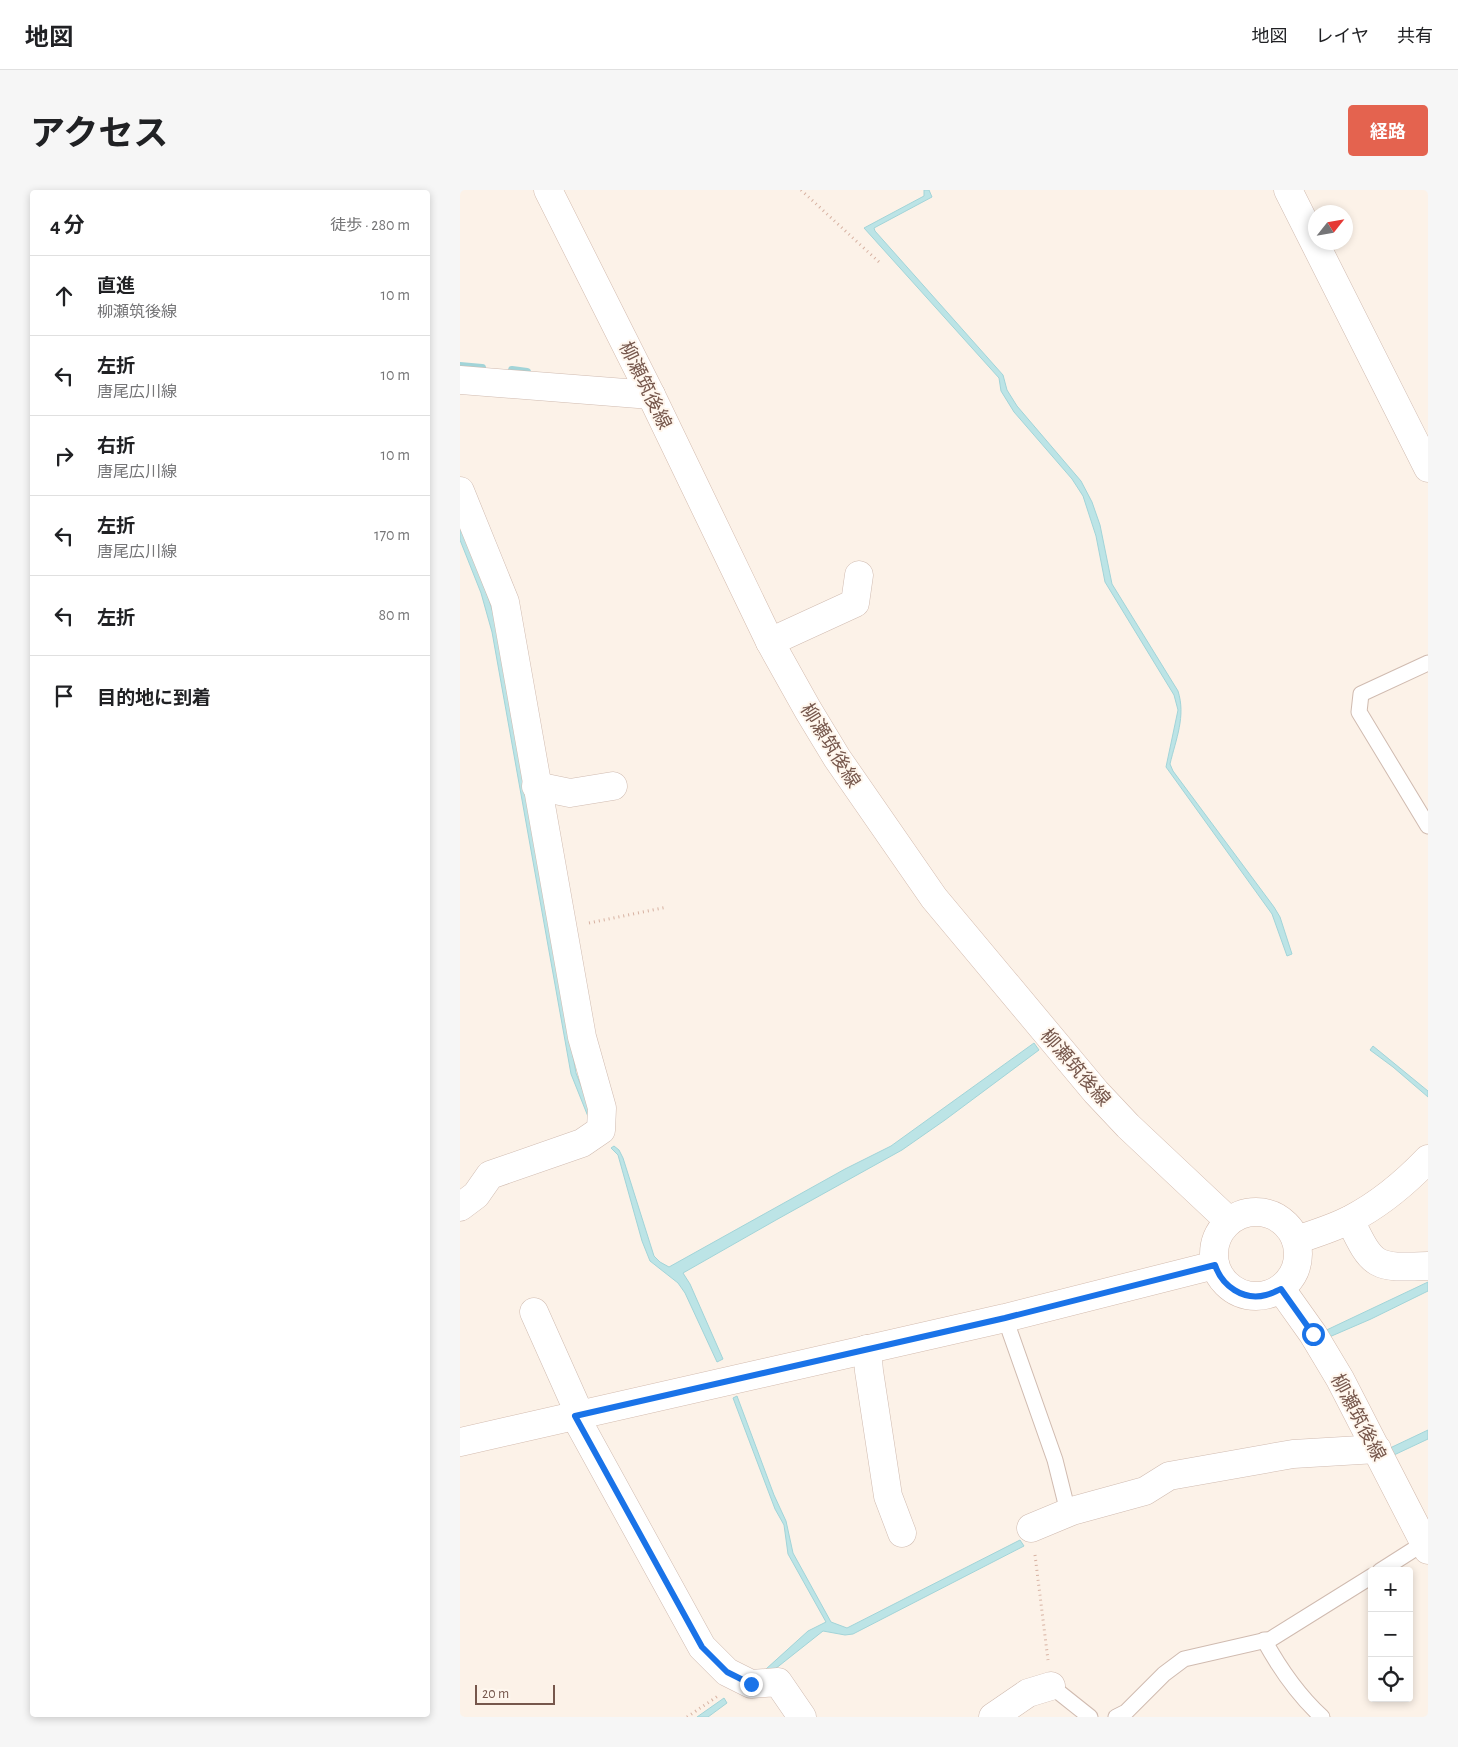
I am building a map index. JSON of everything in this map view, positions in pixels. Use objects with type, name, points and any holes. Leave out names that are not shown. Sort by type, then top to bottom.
[{"type":"main road","name":"柳瀬筑後線","points":[[548,190],[651,394],[770,642],[837,758],[934,898],[1096,1092],[1128,1126],[1229,1221]]},
{"type":"main road","points":[[1288,190],[1428,468]]},
{"type":"main road","points":[[460,380],[651,394]]},
{"type":"main road","points":[[460,491],[504,602],[582,1038],[602,1108],[601,1130],[582,1143],[490,1176],[476,1195],[460,1208]]},
{"type":"main road","points":[[770,642],[855,603],[859,575]]},
{"type":"main road","points":[[536,786],[570,793],[613,786]]},
{"type":"main road","points":[[1296,1240],[1350,1220],[1395,1190],[1428,1160]]},
{"type":"main road","points":[[1255,1211],[1270,1213],[1284,1221],[1294,1233],[1298,1248],[1298,1263],[1291,1278],[1281,1289],[1265,1296],[1247,1296],[1230,1288],[1218,1275],[1213,1258],[1215,1241],[1223,1225],[1229,1221],[1238,1214],[1255,1211]]},
{"type":"main road","points":[[1350,1220],[1364,1249],[1372,1258],[1383,1265],[1394,1267],[1428,1266]]},
{"type":"main road","points":[[460,1442],[1005,1318],[1215,1265]]},
{"type":"main road","name":"柳瀬筑後線","points":[[1281,1289],[1313,1334],[1340,1379],[1427,1548]]},
{"type":"main road","points":[[534,1312],[577,1415],[702,1647],[727,1672],[751,1684],[778,1682],[802,1717]]},
{"type":"main road","points":[[867,1349],[888,1496],[902,1533]]},
{"type":"main road","points":[[1031,1528],[1068,1512],[1145,1491],[1170,1476],[1293,1454],[1377,1449]]},
{"type":"main road","points":[[993,1717],[1028,1693],[1051,1686]]},
{"type":"lane","points":[[1428,663],[1361,694],[1359,712],[1428,826]]},
{"type":"lane","points":[[1005,1318],[1056,1460],[1068,1512]]},
{"type":"lane","points":[[1388,1567],[1427,1548]]},
{"type":"lane","points":[[1116,1717],[1126,1712],[1164,1674],[1184,1659],[1272,1639],[1368,1579]]},
{"type":"lane","points":[[1264,1640],[1281,1670],[1322,1717]]},
{"type":"lane","points":[[1051,1686],[1090,1717]]},
{"type":"path","points":[[801,190],[879,262]]},
{"type":"path","points":[[562,928],[667,907]]},
{"type":"path","points":[[1031,1528],[1051,1686]]},
{"type":"water","points":[[924,190],[929,190],[932,197],[874,228],[875,231],[1003,375],[1007,390],[1017,406],[1081,481],[1092,502],[1100,525],[1112,584],[1178,691],[1181,718],[1170,764],[1173,771],[1274,907],[1280,917],[1292,954],[1287,956],[1272,914],[1166,767],[1178,710],[1174,695],[1105,582],[1096,536],[1083,496],[1072,479],[1014,412],[1001,391],[999,378],[864,228],[924,196]]},
{"type":"water","points":[[460,523],[496,622],[576,1073],[593,1117],[589,1119],[571,1074],[492,632],[481,593],[460,540]]},
{"type":"water","points":[[1034,1043],[1039,1050],[902,1150],[683,1273],[690,1284],[723,1359],[717,1362],[685,1293],[678,1283],[650,1261],[642,1241],[618,1155],[611,1148],[614,1146],[619,1150],[623,1158],[654,1256],[669,1267],[845,1169],[891,1146]]},
{"type":"water","points":[[1373,1046],[1428,1091],[1428,1097],[1370,1050]]},
{"type":"water","points":[[1428,1282],[1428,1291],[1371,1319],[1320,1341],[1316,1335]]},
{"type":"water","points":[[737,1396],[774,1495],[786,1521],[793,1553],[831,1622],[847,1628],[1020,1540],[1024,1546],[853,1634],[845,1635],[823,1631],[770,1673],[766,1669],[808,1631],[826,1622],[788,1554],[784,1525],[775,1509],[733,1398]]},
{"type":"water","points":[[1428,1430],[1428,1439],[1394,1455],[1390,1448]]},
{"type":"water","points":[[724,1698],[727,1703],[708,1717],[697,1717]]},
{"type":"waterway","points":[[460,366],[482,368]]},
{"type":"waterway","points":[[512,370],[527,372]]},
{"type":"route","points":[[751,1684],[727,1672],[702,1647],[575,1416],[1005,1318],[1215,1265],[1218,1275],[1230,1288],[1247,1296],[1265,1296],[1281,1289],[1313,1334]]}]
